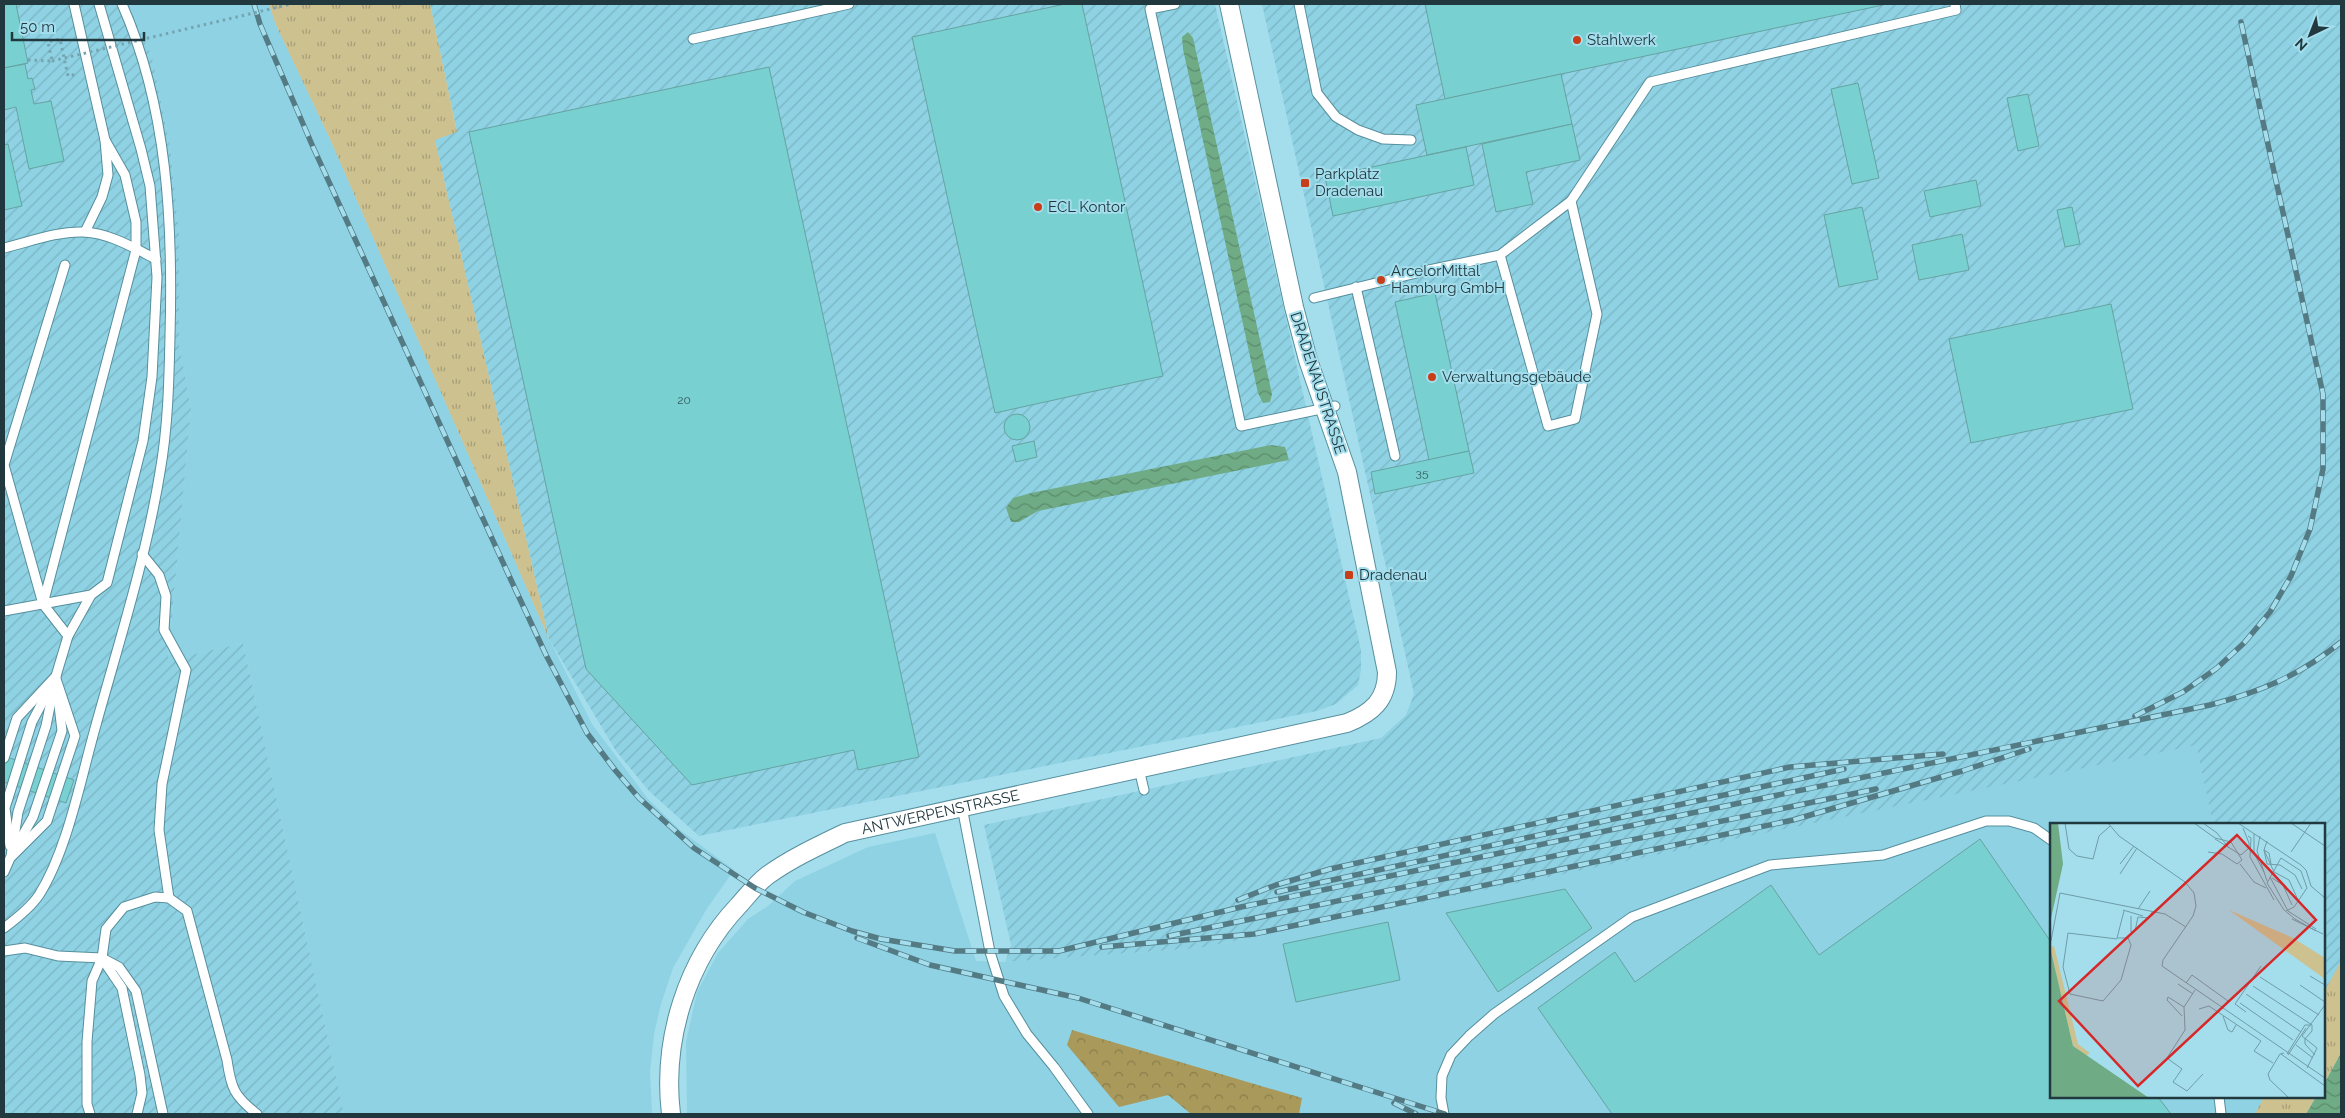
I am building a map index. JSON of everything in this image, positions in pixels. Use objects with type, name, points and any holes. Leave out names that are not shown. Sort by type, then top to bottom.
[{"type":"street","name":"DRADENAUSTRASSE","points":[[1229,4],[1294,307],[1330,407],[1347,472],[1383,649],[1387,684],[1380,703]]},
{"type":"street","name":"ANTWERPENSTRASSE","points":[[671,1114],[668,1087],[672,1046],[684,995],[701,955],[725,919],[755,888],[767,876],[802,853],[845,833],[1347,724],[1368,713],[1380,703]]},
{"type":"lane","points":[[74,4],[105,140],[108,175],[102,197],[85,232]]},
{"type":"lane","points":[[11,856],[18,812],[46,726],[56,676],[68,636],[91,595],[107,583],[143,441],[152,378],[157,277],[150,186],[99,4]]},
{"type":"lane","points":[[4,928],[38,897],[50,874],[67,829],[142,554],[164,448],[169,364],[171,235],[152,88],[136,35],[122,4]]},
{"type":"lane","points":[[693,39],[849,4]]},
{"type":"lane","points":[[1175,4],[1150,9],[1240,426],[1330,407]]},
{"type":"lane","points":[[1299,4],[1317,93],[1336,117],[1358,130],[1383,139],[1411,140]]},
{"type":"lane","points":[[1314,298],[1500,255],[1571,201],[1650,82],[1956,10],[1955,4]]},
{"type":"lane","points":[[43,604],[136,250],[136,222],[125,176],[105,140]]},
{"type":"lane","points":[[1500,255],[1548,426],[1575,419],[1597,314],[1571,201]]},
{"type":"lane","points":[[4,248],[70,232],[85,232],[104,236],[156,258]]},
{"type":"lane","points":[[66,265],[4,465],[43,604],[68,636]]},
{"type":"lane","points":[[1356,288],[1395,456]]},
{"type":"lane","points":[[142,554],[159,575],[166,596],[164,630],[186,670],[162,784],[160,830],[169,898]]},
{"type":"lane","points":[[4,611],[91,595]]},
{"type":"lane","points":[[4,758],[17,718],[56,676]]},
{"type":"lane","points":[[4,872],[33,816],[62,731],[56,676]]},
{"type":"lane","points":[[11,856],[4,808],[32,722],[56,676]]},
{"type":"lane","points":[[11,856],[47,821],[75,736],[56,676]]},
{"type":"lane","points":[[1139,769],[1144,790]]},
{"type":"lane","points":[[962,807],[990,952],[1004,996],[1027,1034],[1088,1114]]},
{"type":"lane","points":[[1444,1114],[1441,1098],[1442,1076],[1450,1055],[1494,1014],[1632,917],[1770,865],[1883,855],[1986,821],[2009,821],[2034,828],[2050,839]]},
{"type":"lane","points":[[90,1114],[87,1104],[87,1042],[92,981],[102,958],[106,929],[124,906],[155,897],[169,898],[187,911],[227,1060],[230,1083],[240,1101],[257,1114]]},
{"type":"lane","points":[[4,951],[25,948],[58,956],[102,958],[119,967],[136,990],[163,1114]]},
{"type":"lane","points":[[102,958],[122,988],[140,1075],[142,1094],[137,1114]]},
{"type":"lane","points":[[2220,1098],[2221,1114]]},
{"type":"path","points":[[28,60],[52,61],[291,4]]},
{"type":"path","points":[[52,61],[48,42],[60,39],[68,76],[90,71]]},
{"type":"shaded area","points":[[4,4],[128,4],[152,57],[170,146],[179,235],[179,344],[191,408],[168,660],[243,643],[344,1114],[4,1114]]},
{"type":"shaded area","points":[[128,4],[269,4],[275,23],[329,137],[549,639],[592,724],[648,799],[680,830],[734,870],[706,910],[673,968],[661,1004],[654,1034],[650,1072],[652,1114],[344,1114],[243,643],[168,660],[191,408],[179,344],[179,235],[170,146],[152,57]]},
{"type":"shaded area","points":[[430,4],[1215,4],[1361,650],[1361,670],[1358,685],[1336,704],[1317,711],[699,836],[649,791],[616,751],[549,639],[435,140],[457,131]]},
{"type":"shaded area","name":"ArcelorMittal Hamburg GmbH","points":[[1262,4],[2341,4],[2341,965],[2325,995],[2325,823],[2213,823],[2196,745],[1200,948],[1005,962],[1011,945],[984,825],[1381,738],[1406,715],[1414,694]]},
{"type":"shaded area","points":[[2196,744],[2213,823],[2050,823],[2050,1098],[2267,1098],[2258,1114],[687,1114],[686,1042],[697,992],[718,953],[748,919],[768,906],[795,881],[868,847],[935,833],[976,961],[1005,962],[1200,948]]},
{"type":"green space","points":[[269,4],[430,4],[457,132],[435,140],[549,639],[329,137],[275,23]]},
{"type":"green space","points":[[2341,961],[2341,1053],[2325,1082],[2325,990]]},
{"type":"green space","points":[[1072,1030],[1302,1098],[1299,1114],[1191,1114],[1168,1095],[1119,1107],[1067,1045]]},
{"type":"green space","points":[[2263,1098],[2315,1098],[2306,1114],[2255,1114]]},
{"type":"water","points":[[1188,32],[1193,38],[1272,394],[1270,402],[1263,403],[1258,393],[1183,49],[1182,37]]},
{"type":"water","points":[[1271,445],[1285,447],[1289,460],[1038,511],[1019,522],[1011,522],[1006,508],[1013,498],[1031,493]]},
{"type":"water","points":[[2341,1053],[2341,1114],[2306,1114],[2315,1098],[2325,1098],[2325,1082]]},
{"type":"building","points":[[4,4],[16,4],[28,63],[4,68]]},
{"type":"building","name":"ECL Kontor","points":[[1065,4],[1082,4],[1163,376],[995,413],[912,37]]},
{"type":"building","name":"Stahlwerk","points":[[1425,4],[1883,4],[1883,5],[1445,99]]},
{"type":"building","points":[[25,64],[28,79],[32,78],[35,89],[31,90],[34,104],[51,101],[64,161],[29,169],[16,107],[4,110],[4,68]]},
{"type":"building","points":[[769,67],[919,757],[858,770],[854,750],[692,785],[586,669],[469,132]]},
{"type":"building","points":[[1561,74],[1572,124],[1427,155],[1416,105]]},
{"type":"building","points":[[1858,83],[1879,178],[1852,184],[1831,89]]},
{"type":"building","points":[[2028,94],[2039,146],[2018,151],[2007,98]]},
{"type":"building","points":[[1572,124],[1580,160],[1526,172],[1533,204],[1496,212],[1482,144]]},
{"type":"building","points":[[8,144],[22,206],[4,210],[4,145]]},
{"type":"building","points":[[1466,147],[1474,185],[1333,216],[1325,177]]},
{"type":"building","points":[[1976,180],[1981,206],[1930,217],[1924,191]]},
{"type":"building","points":[[1862,207],[1878,279],[1839,287],[1824,215]]},
{"type":"building","points":[[2072,207],[2080,244],[2065,247],[2057,210]]},
{"type":"building","points":[[1962,234],[1969,270],[1919,280],[1912,245]]},
{"type":"building","name":"Verwaltungsgebäude","points":[[1435,293],[1469,451],[1429,460],[1395,302]]},
{"type":"building","points":[[2111,304],[2133,409],[1971,443],[1949,339]]},
{"type":"building","points":[[1017,414],[1026,418],[1030,427],[1026,436],[1017,440],[1008,436],[1004,427],[1008,418]]},
{"type":"building","points":[[1034,441],[1037,457],[1016,462],[1012,446]]},
{"type":"building","points":[[1469,451],[1474,473],[1375,494],[1371,472]]},
{"type":"building","points":[[4,756],[74,780],[66,803],[4,782]]},
{"type":"building","points":[[1980,839],[2050,941],[2050,1098],[2159,1098],[2171,1114],[1612,1114],[1538,1008],[1615,952],[1635,982],[1771,885],[1819,955]]},
{"type":"building","points":[[1565,889],[1592,928],[1498,992],[1446,913]]},
{"type":"building","points":[[1388,922],[1400,980],[1296,1002],[1283,944]]},
{"type":"railway","points":[[254,4],[260,24],[313,147],[546,655],[587,733],[639,798],[694,848],[755,888],[803,912],[852,931],[881,939],[955,951],[1059,951],[1241,907],[2210,705],[2279,681],[2310,664],[2341,642]]},
{"type":"railway","points":[[2135,716],[2183,692],[2217,668],[2244,643],[2270,612],[2291,576],[2310,529],[2323,469],[2323,394],[2241,22]]},
{"type":"railway","points":[[1102,947],[1254,934],[1793,820],[1962,771],[2029,749]]},
{"type":"railway","points":[[1238,900],[1276,885],[1330,869],[1790,767],[1943,754]]},
{"type":"railway","points":[[1277,892],[1844,769]]},
{"type":"railway","points":[[1169,936],[1876,789]]},
{"type":"railway","points":[[857,938],[930,965],[1078,998],[1445,1114]]},
{"type":"railway","points":[[1394,1103],[1416,1114]]},
{"type":"place","name":"Stahlwerk","points":[[1577,40]]},
{"type":"place","name":"Parkplatz Dradenau","points":[[1305,183]]},
{"type":"place","name":"ECL Kontor","points":[[1038,207]]},
{"type":"place","name":"ArcelorMittal Hamburg GmbH","points":[[1381,280]]},
{"type":"place","name":"Verwaltungsgebäude","points":[[1432,377]]},
{"type":"place","name":"Dradenau","points":[[1349,575]]}]
